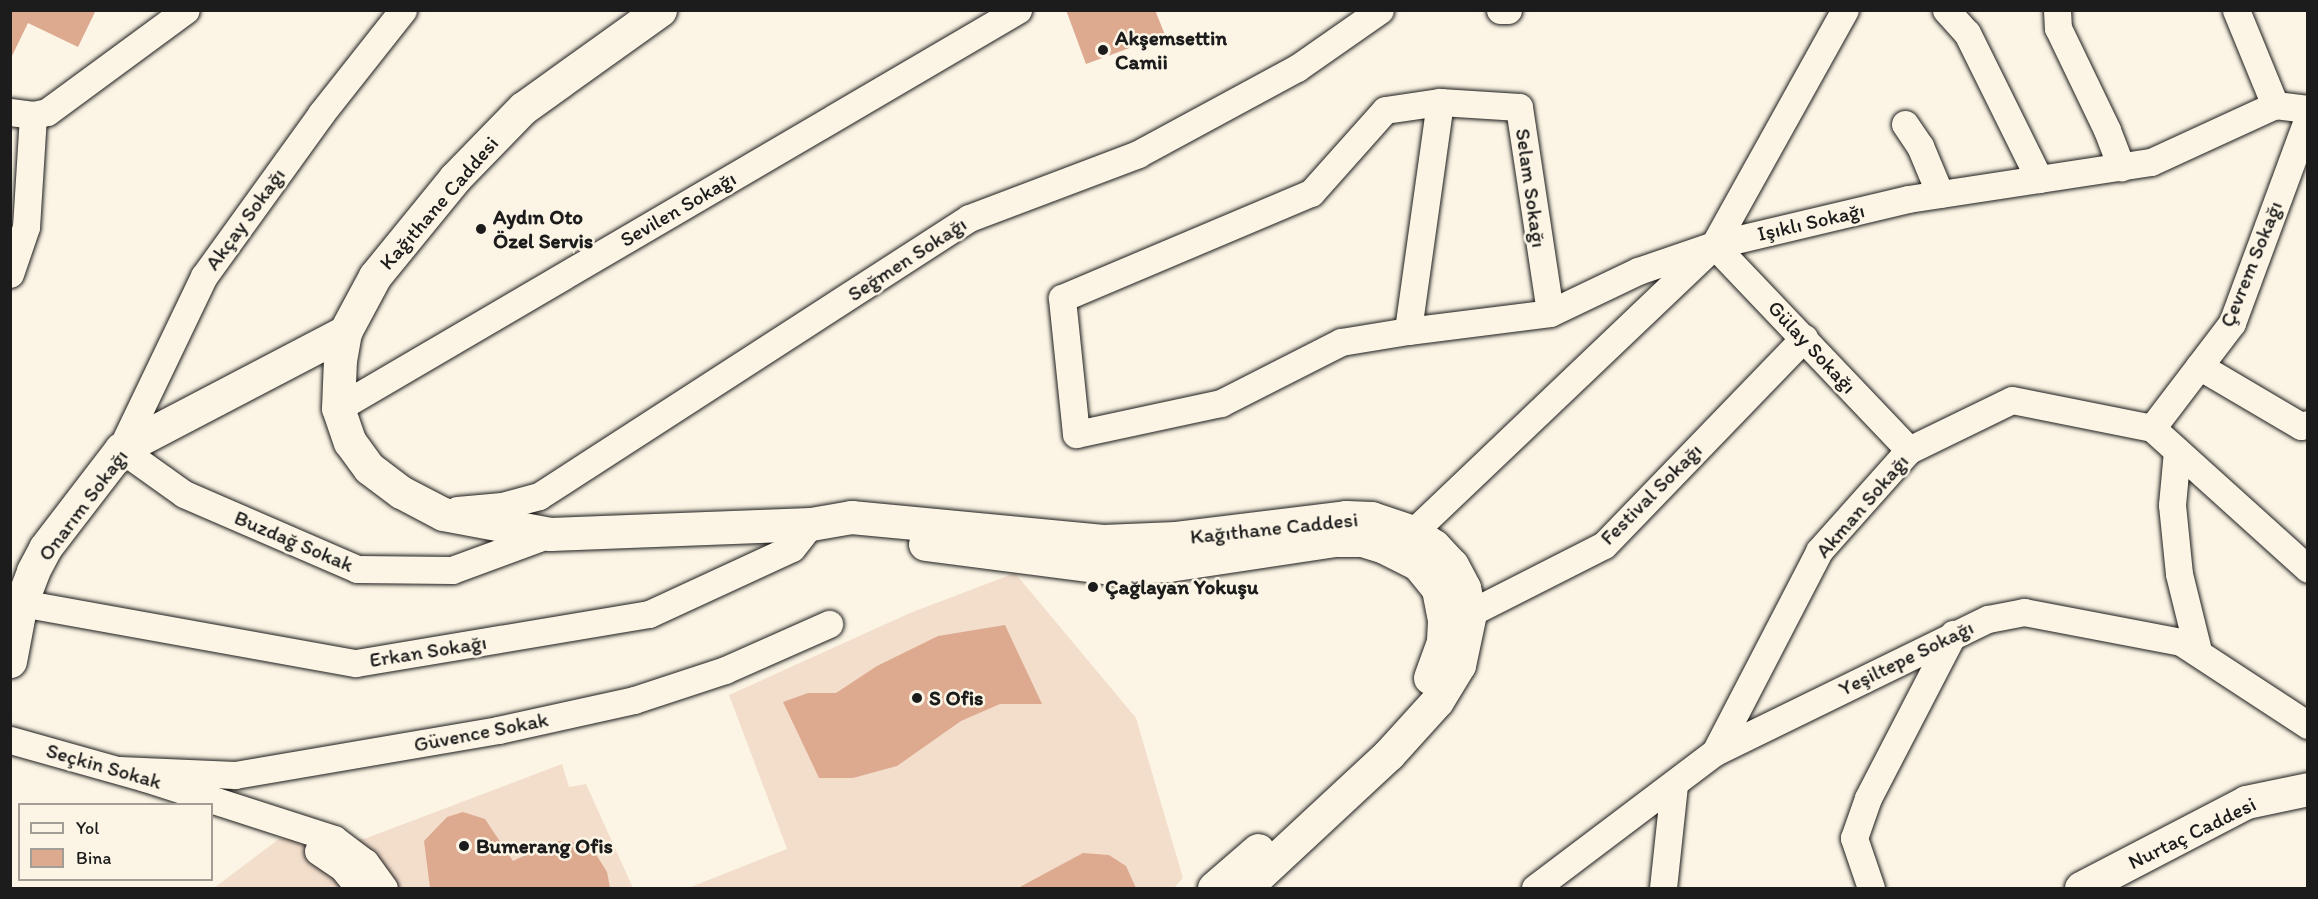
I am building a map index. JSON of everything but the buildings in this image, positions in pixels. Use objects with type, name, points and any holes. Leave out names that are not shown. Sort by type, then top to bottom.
[{"type":"main road","name":"Kağıthane Caddesi","points":[[660,10],[523,108],[402,240],[375,276],[345,332],[338,408],[350,442],[369,468],[401,492],[443,514],[550,534],[811,524],[851,517],[1045,537],[1144,540],[1347,517],[1371,518],[1406,543],[1434,546],[1452,565],[1464,588],[1457,617],[1440,658],[1419,692],[1384,732],[1214,888]]},
{"type":"main road","name":"Onarım Sokağı","points":[[10,661],[16,605],[45,548],[121,449],[345,332]]},
{"type":"main road","name":"Kağıthane Caddesi","points":[[1245,888],[1389,754],[1437,701],[1459,665],[1457,617]]},
{"type":"main road","name":"Nurtaç Caddesi","points":[[2100,885],[2246,802],[2307,789]]},
{"type":"street","points":[[19,113],[47,112],[186,10]]},
{"type":"street","name":"Akçay Sokağı","points":[[121,449],[204,276],[321,114],[403,10]]},
{"type":"street","name":"Sevilen Sokağı","points":[[338,408],[1018,10]]},
{"type":"street","name":"Seğmen Sokağı","points":[[443,514],[472,506],[502,506],[539,496],[969,218],[1138,154],[1297,68],[1380,10]]},
{"type":"street","points":[[1500,10],[1508,10]]},
{"type":"street","points":[[1406,543],[1714,245],[1845,10]]},
{"type":"street","points":[[1946,10],[1967,33],[2039,179]]},
{"type":"street","points":[[2057,10],[2058,28],[2108,130],[2121,166]]},
{"type":"street","points":[[2236,10],[2274,105],[2307,109]]},
{"type":"street","points":[[1408,331],[1440,102]]},
{"type":"street","name":"Işıklı Sokağı","points":[[1440,102],[1385,110],[1311,194],[1062,298],[1076,434],[1221,403],[1341,342],[1550,313],[1638,271],[1714,245],[1940,194],[2151,162],[2274,105]]},
{"type":"street","name":"Selam Sokağı","points":[[1440,102],[1519,107],[1550,313]]},
{"type":"street","points":[[10,218],[19,113]]},
{"type":"street","points":[[10,274],[26,227],[19,113]]},
{"type":"street","name":"Çevrem Sokağı","points":[[2152,428],[2232,323],[2307,118]]},
{"type":"street","points":[[1905,124],[1920,146],[1940,194]]},
{"type":"street","name":"Gülay Sokağı","points":[[1714,245],[1909,450]]},
{"type":"street","name":"Festival Sokağı","points":[[1457,617],[1604,545],[1804,338]]},
{"type":"street","points":[[2199,366],[2301,426],[2307,424]]},
{"type":"street","name":"Akman Sokağı","points":[[1715,752],[1819,551],[1909,450],[2012,400],[2152,428]]},
{"type":"street","points":[[2152,428],[2307,569]]},
{"type":"street","name":"Buzdağ Sokak","points":[[121,449],[184,494],[357,569],[452,570],[550,534]]},
{"type":"street","points":[[2177,451],[2172,505],[2177,562],[2198,651]]},
{"type":"street","name":"Erkan Sokağı","points":[[16,605],[356,663],[649,614],[792,548],[811,524]]},
{"type":"street","name":"Yeşiltepe Sokağı","points":[[1535,888],[1715,752],[1953,634],[1988,619],[2024,612],[2181,642],[2198,651],[2307,725]]},
{"type":"street","name":"Güvence Sokak","points":[[119,770],[235,775],[498,730],[634,700],[725,670],[829,624]]},
{"type":"street","points":[[1871,888],[1854,838],[1868,798],[1953,634]]},
{"type":"street","name":"Seçkin Sokak","points":[[10,740],[119,770],[334,839],[365,862],[384,888]]},
{"type":"street","name":"Seçkin Sokak","points":[[10,753],[169,803]]},
{"type":"street","points":[[1663,888],[1674,785]]},
{"type":"street","points":[[213,817],[329,856],[359,888]]},
{"type":"shaded area","points":[[1015,573],[1136,718],[1183,878],[1174,888],[688,888],[787,849],[729,695],[910,613]]},
{"type":"shaded area","points":[[562,764],[569,787],[586,784],[633,888],[214,888],[279,839],[364,839]]},
{"type":"place","name":"Akşemsettin Camii","points":[[1103,50]]},
{"type":"place","name":"Aydın Oto Özel Servis","points":[[481,229]]},
{"type":"place","name":"Çağlayan Yokuşu","points":[[1093,587]]},
{"type":"place","name":"S Ofis","points":[[917,698]]},
{"type":"place","name":"Bumerang Ofis","points":[[464,846]]}]
